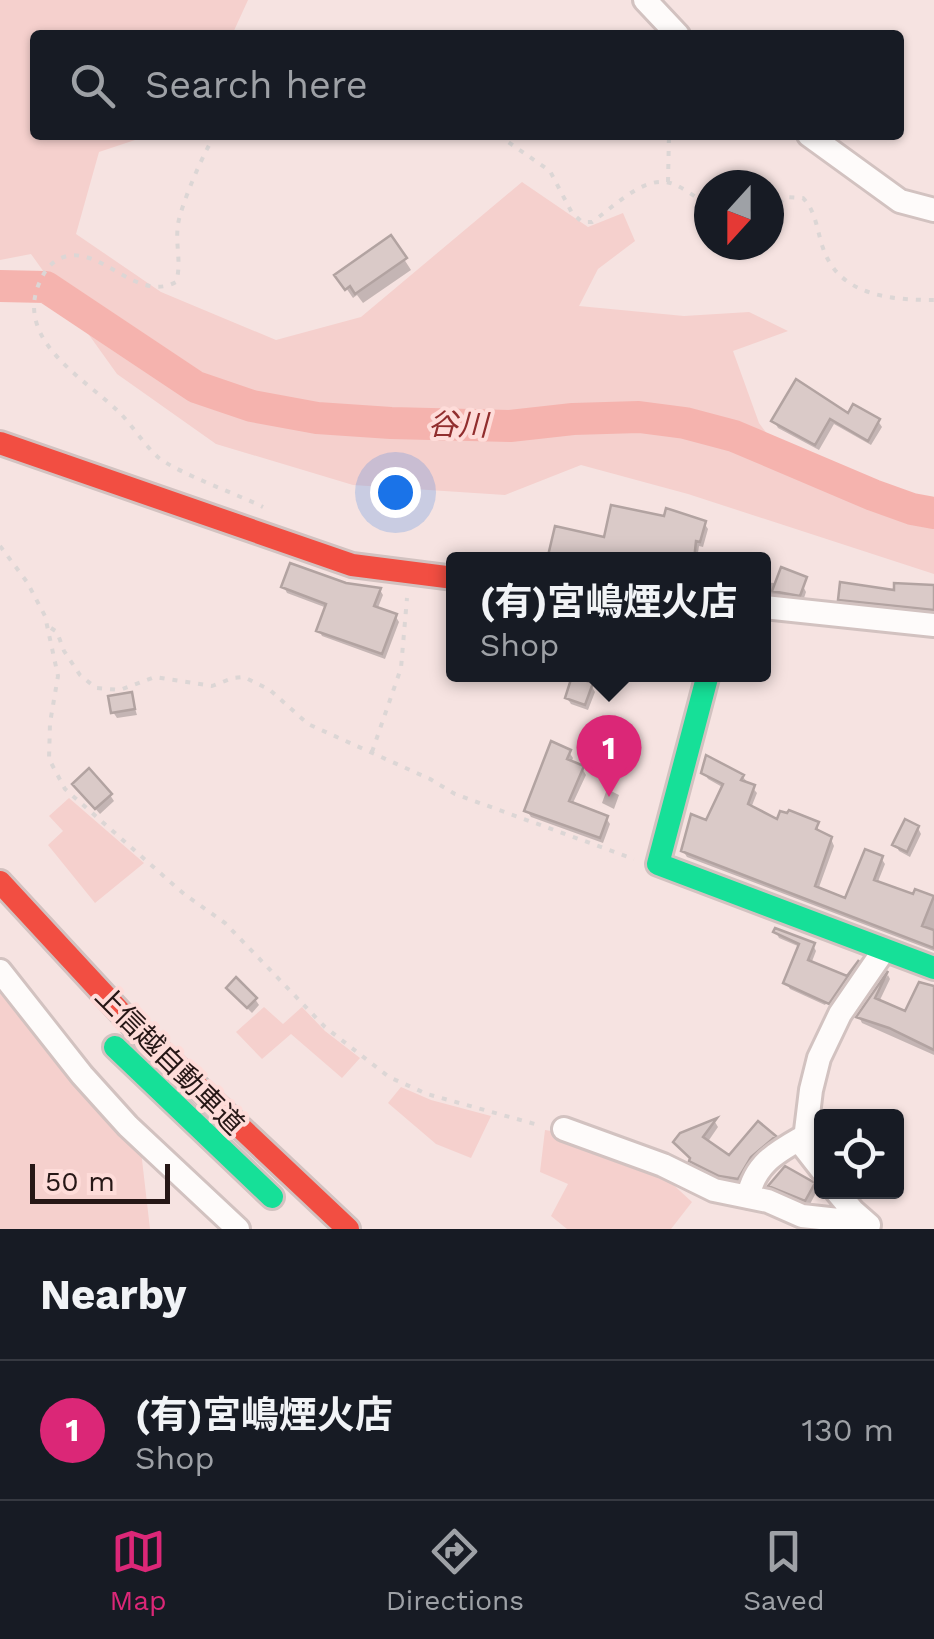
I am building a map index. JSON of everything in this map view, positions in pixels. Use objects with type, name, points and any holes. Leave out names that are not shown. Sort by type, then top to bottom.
[{"type":"main road","points":[[0,443],[337,560],[446,577]]},
{"type":"main road","points":[[706,682],[658,864],[934,968]]},
{"type":"main road","name":"上信越自動車道","points":[[0,882],[80,971],[225,1115],[348,1229]]},
{"type":"main road","points":[[110,1041],[200,1142],[282,1218]]},
{"type":"main road","points":[[305,1191],[360,1229]]},
{"type":"street","points":[[645,0],[673,30]]},
{"type":"street","points":[[816,140],[900,201],[934,210]]},
{"type":"street","points":[[771,608],[934,625]]},
{"type":"street","points":[[814,1160],[804,1147],[814,1072],[840,1014],[884,950]]},
{"type":"street","points":[[0,971],[128,1126],[238,1229]]},
{"type":"street","points":[[564,1129],[663,1165],[714,1190],[778,1204],[802,1216],[872,1226]]},
{"type":"street","points":[[748,1197],[763,1162],[805,1136]]},
{"type":"street","points":[[845,1199],[872,1226]]},
{"type":"path","points":[[211,140],[178,223],[180,264],[176,282],[166,288],[145,286],[94,261],[62,258],[45,270],[33,300],[37,327],[66,366],[134,427],[157,456],[275,512]]},
{"type":"path","points":[[505,140],[550,170],[572,212],[582,222],[592,222],[644,186],[668,182],[694,197]]},
{"type":"path","points":[[668,182],[669,140]]},
{"type":"path","points":[[784,199],[803,198],[810,204],[827,258],[850,284],[870,295],[934,300]]},
{"type":"path","points":[[0,546],[28,582],[48,626],[58,676],[49,759],[65,790],[184,894],[217,916],[325,1027],[389,1076],[442,1099],[529,1124],[564,1129]]},
{"type":"path","points":[[372,752],[401,668],[410,573]]},
{"type":"path","points":[[48,626],[57,632],[80,675],[96,688],[120,690],[155,676],[212,686],[244,678],[270,690],[308,724],[455,794],[658,864]]},
{"type":"shaded area","points":[[0,0],[248,0],[234,30],[30,30],[30,140],[135,140],[99,152],[76,234],[161,292],[276,340],[361,317],[522,182],[588,227],[623,213],[635,241],[598,269],[579,306],[684,316],[749,312],[788,331],[733,351],[759,423],[800,478],[879,511],[934,523],[934,574],[688,494],[581,465],[505,495],[353,485],[216,444],[117,374],[31,254],[0,260]]},
{"type":"shaded area","points":[[69,798],[144,863],[95,903],[48,845],[63,831],[49,816]]},
{"type":"shaded area","points":[[0,988],[91,1105],[141,1151],[150,1229],[0,1229]]},
{"type":"shaded area","points":[[264,1007],[283,1024],[302,1007],[360,1058],[342,1078],[291,1034],[262,1059],[236,1032]]},
{"type":"shaded area","points":[[401,1087],[431,1100],[491,1116],[471,1158],[436,1144],[388,1103]]},
{"type":"shaded area","points":[[545,1130],[563,1133],[667,1179],[692,1202],[671,1229],[567,1229],[551,1216],[568,1184],[540,1172]]},
{"type":"building","points":[[391,235],[407,258],[355,294],[350,286],[345,290],[334,275]]},
{"type":"building","points":[[796,379],[848,413],[853,404],[880,419],[868,441],[830,419],[815,445],[771,421]]},
{"type":"building","points":[[611,505],[664,516],[666,508],[706,521],[695,552],[549,552],[555,526],[604,537]]},
{"type":"building","points":[[290,563],[346,583],[381,588],[374,606],[397,614],[382,654],[316,631],[326,604],[281,587]]},
{"type":"building","points":[[781,567],[807,577],[800,596],[772,591]]},
{"type":"building","points":[[840,582],[894,590],[894,583],[934,585],[934,610],[838,600]]},
{"type":"building","points":[[570,682],[593,683],[585,705],[565,698]]},
{"type":"building","points":[[132,692],[135,709],[111,713],[108,696]]},
{"type":"building","points":[[551,741],[571,750],[567,759],[584,766],[569,801],[608,816],[600,838],[524,811]]},
{"type":"building","points":[[706,755],[744,775],[741,780],[755,785],[748,804],[777,819],[780,811],[789,810],[819,822],[816,829],[832,837],[815,886],[845,898],[865,849],[883,856],[874,880],[913,894],[915,889],[934,896],[922,926],[934,930],[934,948],[681,851],[691,814],[706,820],[723,784],[701,773]]},
{"type":"building","points":[[89,768],[112,794],[95,809],[72,784]]},
{"type":"building","points":[[905,819],[919,826],[907,852],[892,845]]},
{"type":"building","points":[[775,928],[815,943],[808,960],[847,976],[859,960],[829,1004],[783,983],[799,944],[773,932]]},
{"type":"building","points":[[888,971],[875,998],[905,1011],[919,982],[934,986],[934,1050],[856,1017]]},
{"type":"building","points":[[236,977],[257,998],[247,1008],[226,988]]},
{"type":"building","points":[[717,1118],[703,1137],[729,1155],[758,1121],[776,1136],[751,1157],[738,1179],[719,1176],[689,1161],[673,1142],[680,1133]]},
{"type":"building","points":[[785,1166],[814,1182],[805,1201],[768,1186]]},
{"type":"waterway","name":"谷川","points":[[0,286],[46,287],[196,387],[252,406],[317,418],[391,423],[510,426],[639,417],[685,423],[734,436],[873,495],[934,513]]},
{"type":"traffic: fast","points":[[706,682],[658,864],[934,968]]},
{"type":"traffic: fast","points":[[115,1047],[272,1197]]},
{"type":"traffic: jam","points":[[0,443],[352,565],[446,577]]},
{"type":"traffic: jam","points":[[0,882],[135,1028],[348,1229]]},
{"type":"place","name":"(有)宮嶋煙火店","points":[[609,797]]}]
